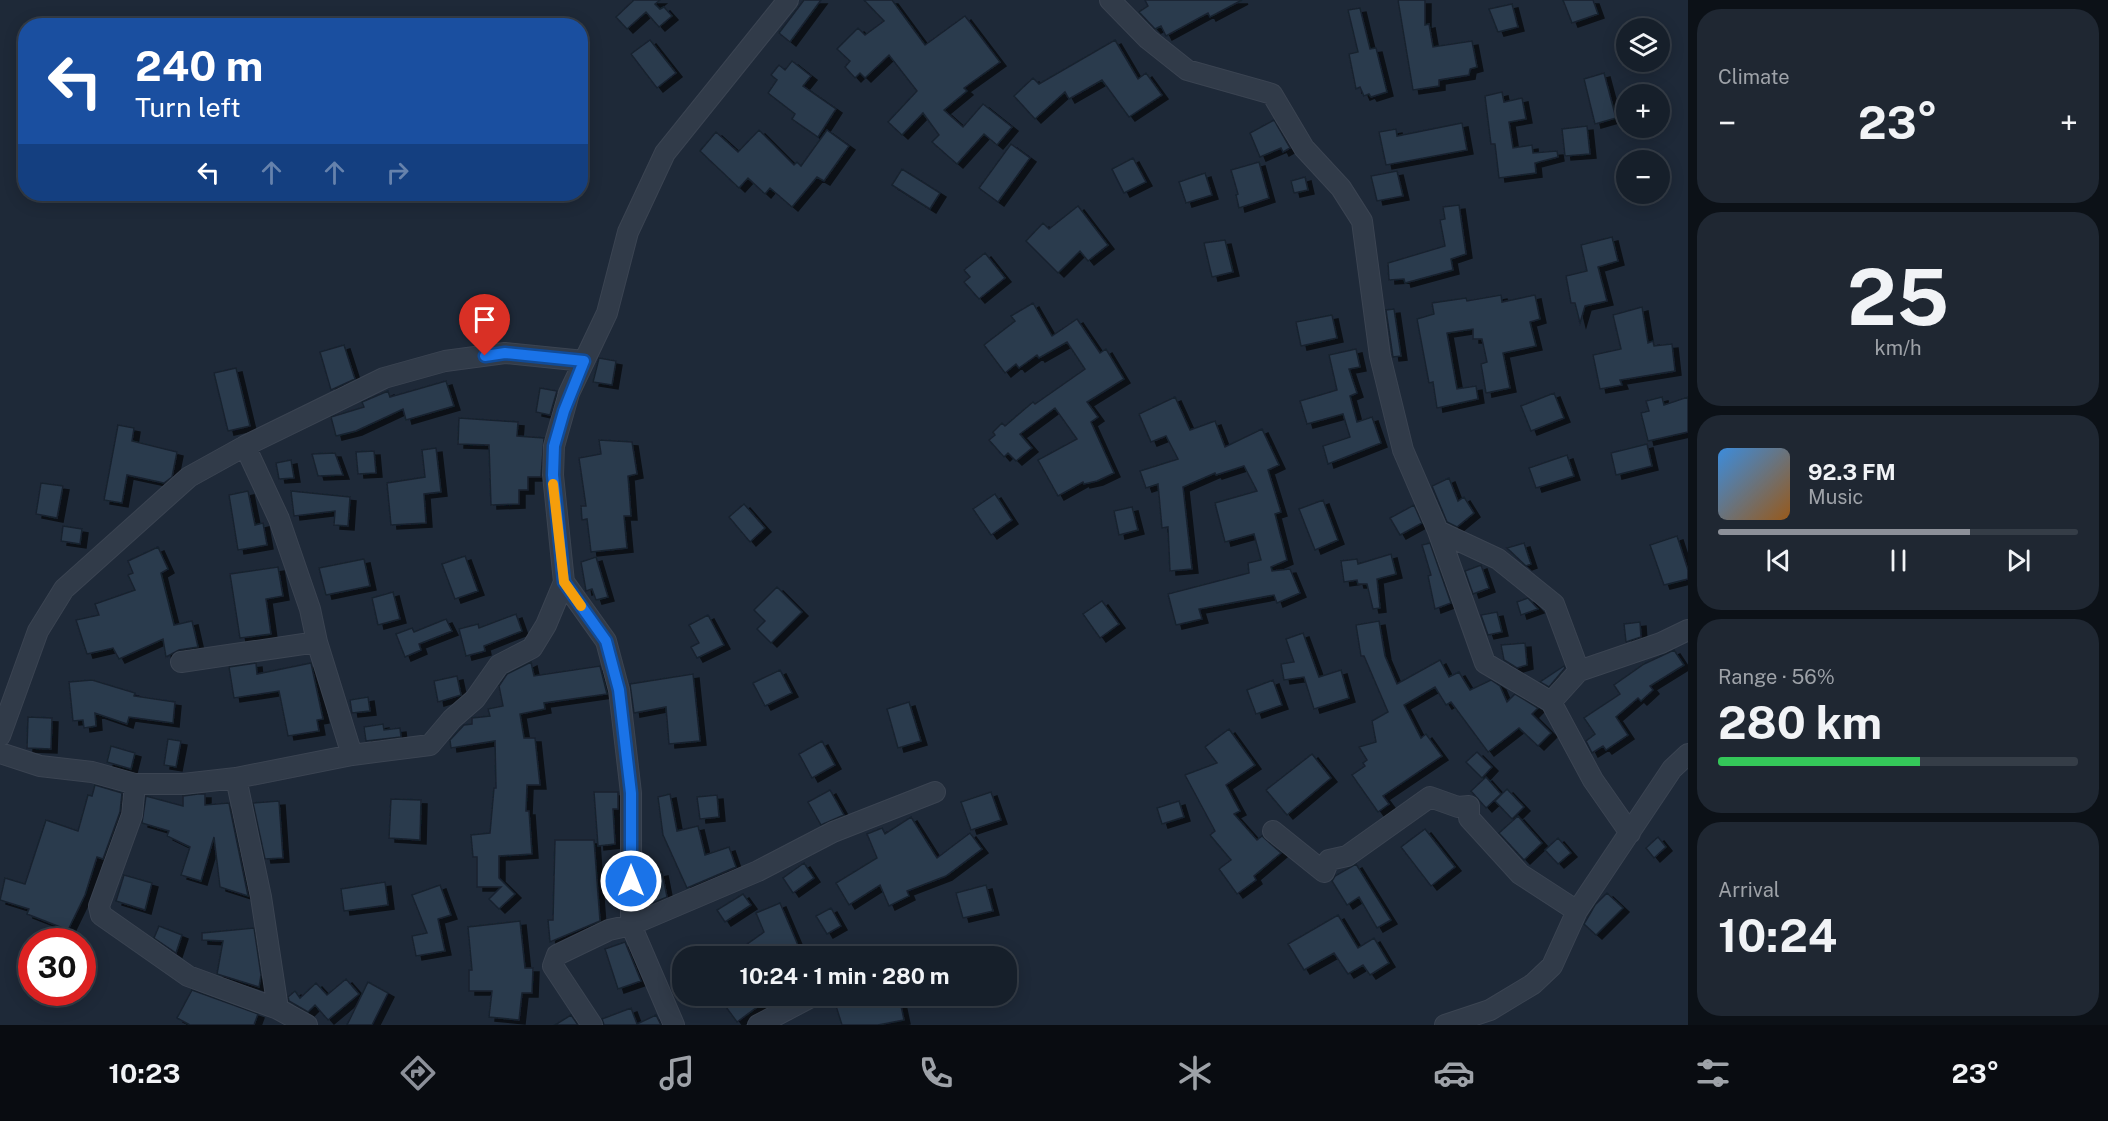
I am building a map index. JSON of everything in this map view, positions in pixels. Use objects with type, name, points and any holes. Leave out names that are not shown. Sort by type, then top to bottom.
[{"type":"street","points":[[0,753],[39,766],[92,772],[135,784],[183,784],[236,778],[352,755],[430,745],[452,719],[475,699],[499,665],[532,648],[546,625],[564,582],[553,475],[554,446],[569,393],[607,313],[628,232],[665,153],[788,0]]},
{"type":"street","points":[[1110,0],[1148,39],[1187,70],[1272,94],[1304,148],[1341,188],[1362,221],[1380,356],[1403,450],[1438,531],[1485,663],[1551,702],[1593,780],[1630,833]]},
{"type":"street","points":[[0,736],[38,632],[64,589],[189,477],[244,446],[384,378],[445,361],[505,353],[584,361]]},
{"type":"street","points":[[244,446],[279,519],[310,609],[316,642],[352,755]]},
{"type":"street","points":[[1438,531],[1498,560],[1554,604],[1579,671]]},
{"type":"street","points":[[564,582],[606,641],[619,690],[631,793],[632,925],[674,1025]]},
{"type":"street","points":[[1551,702],[1579,671],[1661,644],[1688,630]]},
{"type":"street","points":[[181,662],[316,642]]},
{"type":"street","points":[[1445,1025],[1490,1010],[1533,984],[1552,966],[1577,911],[1672,769],[1688,753]]},
{"type":"street","points":[[236,778],[261,897],[278,1009]]},
{"type":"street","points":[[135,784],[132,815],[99,906],[101,915],[188,975],[278,1009],[307,1025]]},
{"type":"street","points":[[592,1025],[553,966],[557,955],[609,930],[632,925],[758,871],[832,832],[935,792]]},
{"type":"street","points":[[1273,831],[1324,872],[1329,860],[1347,856],[1430,797],[1458,807],[1469,806],[1469,818],[1520,874],[1577,911]]},
{"type":"street","points":[[758,1025],[794,1006]]},
{"type":"building","points":[[634,0],[660,0],[655,4],[660,9],[664,7],[672,16],[659,27],[646,12],[627,29],[616,17]]},
{"type":"building","points":[[804,0],[821,0],[790,42],[779,33]]},
{"type":"building","points":[[864,0],[892,0],[925,45],[965,16],[1000,62],[964,88],[967,91],[944,110],[963,127],[983,104],[1012,127],[997,145],[984,134],[957,164],[932,142],[939,135],[923,113],[902,135],[888,122],[917,91],[889,55],[865,78],[860,73],[855,78],[845,67],[850,61],[837,49],[858,28],[865,35],[884,21]]},
{"type":"building","points":[[1145,0],[1242,0],[1210,17],[1208,13],[1166,36],[1161,26],[1155,29],[1139,12],[1148,6]]},
{"type":"building","points":[[1398,0],[1425,0],[1425,25],[1429,24],[1433,47],[1472,41],[1477,67],[1470,69],[1469,75],[1439,80],[1439,86],[1413,90]]},
{"type":"building","points":[[1563,0],[1593,0],[1598,14],[1572,23]]},
{"type":"building","points":[[1512,4],[1518,27],[1498,32],[1489,9]]},
{"type":"building","points":[[1360,8],[1370,49],[1376,48],[1387,92],[1371,97],[1369,94],[1364,96],[1360,87],[1356,89],[1349,54],[1358,52],[1348,10]]},
{"type":"building","points":[[650,40],[676,73],[657,88],[631,54]]},
{"type":"building","points":[[1115,40],[1138,79],[1146,73],[1162,95],[1129,117],[1102,80],[1069,99],[1065,92],[1035,119],[1014,96],[1033,78],[1039,84]]},
{"type":"building","points":[[792,61],[811,76],[803,86],[836,109],[818,137],[792,119],[795,114],[768,93],[777,80],[771,75],[779,65],[785,70]]},
{"type":"building","points":[[1604,73],[1616,118],[1595,124],[1584,79]]},
{"type":"building","points":[[1502,92],[1504,102],[1522,98],[1526,119],[1509,122],[1513,148],[1532,145],[1533,153],[1557,151],[1558,157],[1535,163],[1536,173],[1499,178],[1495,144],[1491,144],[1485,96]]},
{"type":"building","points":[[1274,120],[1290,148],[1283,152],[1281,148],[1260,157],[1250,133]]},
{"type":"building","points":[[1462,123],[1467,150],[1386,165],[1379,132],[1396,129],[1397,136]]},
{"type":"building","points":[[1587,126],[1590,154],[1565,156],[1562,129]]},
{"type":"building","points":[[759,130],[794,165],[797,162],[801,166],[827,130],[849,146],[824,181],[817,177],[792,207],[770,188],[765,194],[748,178],[739,188],[700,151],[716,132],[738,152]]},
{"type":"building","points":[[1011,144],[1030,158],[998,202],[979,188]]},
{"type":"building","points":[[1133,158],[1146,182],[1124,193],[1112,169]]},
{"type":"building","points":[[1259,162],[1269,198],[1239,208],[1236,195],[1238,194],[1231,170]]},
{"type":"building","points":[[902,169],[940,193],[930,209],[892,185]]},
{"type":"building","points":[[1397,171],[1403,196],[1377,201],[1371,176]]},
{"type":"building","points":[[1205,173],[1212,195],[1186,203],[1179,182]]},
{"type":"building","points":[[1305,177],[1308,190],[1294,193],[1291,181]]},
{"type":"building","points":[[1459,205],[1466,254],[1451,259],[1453,270],[1405,283],[1404,279],[1389,280],[1388,263],[1445,246],[1440,220],[1445,219],[1443,207]]},
{"type":"building","points":[[1078,206],[1108,245],[1088,261],[1080,251],[1058,273],[1026,241],[1043,223],[1049,229]]},
{"type":"building","points":[[1612,237],[1618,261],[1598,267],[1607,301],[1585,306],[1580,323],[1575,303],[1571,303],[1566,276],[1587,271],[1581,245]]},
{"type":"building","points":[[1225,240],[1233,272],[1212,277],[1204,243]]},
{"type":"building","points":[[985,253],[1005,278],[979,299],[964,282],[970,277],[964,270]]},
{"type":"building","points":[[1501,295],[1502,302],[1535,295],[1540,319],[1530,322],[1536,346],[1503,353],[1510,388],[1486,393],[1481,364],[1487,362],[1482,339],[1473,339],[1473,329],[1447,333],[1457,389],[1476,386],[1478,399],[1437,408],[1433,382],[1429,383],[1417,319],[1434,314],[1432,303],[1466,298],[1467,301]]},
{"type":"building","points":[[1033,303],[1052,336],[1077,319],[1100,353],[1106,349],[1124,379],[1087,402],[1098,417],[1091,422],[1114,473],[1097,481],[1084,484],[1083,482],[1058,496],[1038,460],[1077,439],[1055,408],[1020,434],[1032,448],[1016,461],[1008,453],[1004,457],[989,440],[1002,423],[1005,426],[1033,402],[1035,404],[1085,369],[1067,342],[1039,358],[1037,355],[1019,368],[1016,364],[1005,373],[984,345],[1015,321],[1011,316]]},
{"type":"building","points":[[1642,307],[1648,343],[1653,341],[1654,346],[1672,344],[1675,371],[1620,380],[1622,385],[1600,389],[1593,355],[1621,349],[1613,315]]},
{"type":"building","points":[[1394,309],[1401,356],[1393,357],[1386,310]]},
{"type":"building","points":[[1332,315],[1337,338],[1301,346],[1296,322]]},
{"type":"building","points":[[344,345],[355,379],[331,390],[320,352]]},
{"type":"building","points":[[1356,349],[1360,367],[1349,369],[1357,393],[1350,396],[1357,422],[1372,417],[1381,443],[1328,464],[1323,446],[1350,437],[1343,414],[1307,424],[1300,401],[1337,390],[1329,355]]},
{"type":"building","points":[[599,358],[616,361],[612,385],[593,382]]},
{"type":"building","points":[[236,368],[250,426],[228,431],[214,373]]},
{"type":"building","points":[[446,381],[454,406],[406,420],[403,409],[356,431],[336,436],[331,417],[364,407],[362,402],[388,391],[390,397]]},
{"type":"building","points":[[540,388],[557,391],[550,415],[536,412]]},
{"type":"building","points":[[1554,393],[1564,418],[1531,431],[1521,406]]},
{"type":"building","points":[[1175,397],[1190,430],[1215,421],[1225,447],[1262,429],[1279,465],[1268,470],[1281,512],[1275,514],[1287,560],[1271,567],[1272,571],[1290,569],[1300,593],[1277,603],[1274,595],[1199,609],[1202,619],[1176,625],[1168,594],[1249,573],[1248,563],[1261,560],[1254,534],[1225,542],[1215,503],[1257,491],[1244,466],[1216,475],[1215,473],[1183,487],[1192,569],[1170,571],[1168,527],[1162,528],[1158,484],[1146,488],[1140,471],[1178,459],[1166,436],[1151,442],[1139,414]]},
{"type":"building","points":[[1662,397],[1664,405],[1688,397],[1688,432],[1648,441],[1641,413],[1649,411],[1646,401]]},
{"type":"building","points":[[459,418],[518,422],[517,436],[544,438],[541,477],[528,477],[528,490],[519,490],[519,504],[491,505],[489,445],[458,444]]},
{"type":"building","points":[[118,425],[134,428],[132,441],[177,452],[172,477],[164,483],[127,475],[122,503],[104,500]]},
{"type":"building","points":[[599,440],[632,442],[637,474],[628,476],[631,516],[624,516],[627,548],[591,552],[587,519],[582,520],[581,506],[586,506],[579,458],[601,454]]},
{"type":"building","points":[[1647,444],[1652,466],[1616,475],[1611,453]]},
{"type":"building","points":[[436,448],[441,492],[424,494],[426,523],[391,525],[387,483],[425,477],[422,450]]},
{"type":"building","points":[[374,451],[376,473],[358,474],[356,452]]},
{"type":"building","points":[[335,453],[343,475],[318,476],[312,454]]},
{"type":"building","points":[[1567,455],[1574,476],[1536,488],[1529,468]]},
{"type":"building","points":[[291,460],[294,478],[279,479],[276,463]]},
{"type":"building","points":[[1449,478],[1458,501],[1464,497],[1474,513],[1457,527],[1447,522],[1432,486]]},
{"type":"building","points":[[41,483],[63,486],[57,518],[36,514]]},
{"type":"building","points":[[248,491],[255,525],[263,523],[267,545],[238,550],[229,495]]},
{"type":"building","points":[[291,491],[350,497],[348,526],[334,525],[335,511],[294,516]]},
{"type":"building","points":[[995,494],[1012,520],[991,535],[973,509]]},
{"type":"building","points":[[1323,500],[1338,540],[1315,550],[1299,509]]},
{"type":"building","points":[[744,504],[765,528],[750,542],[729,517]]},
{"type":"building","points":[[1414,505],[1422,523],[1400,535],[1390,518]]},
{"type":"building","points":[[1132,507],[1138,530],[1119,535],[1114,511]]},
{"type":"building","points":[[63,526],[82,529],[80,544],[61,541]]},
{"type":"building","points":[[1677,536],[1688,570],[1688,579],[1664,585],[1650,545]]},
{"type":"building","points":[[1430,543],[1451,603],[1435,609],[1428,576],[1431,575],[1422,545]]},
{"type":"building","points":[[1524,543],[1531,564],[1526,566],[1507,548]]},
{"type":"building","points":[[158,547],[168,569],[161,573],[174,625],[192,621],[198,647],[179,650],[166,657],[163,639],[119,659],[113,648],[87,654],[76,620],[99,615],[95,604],[135,590],[128,575],[133,573],[128,561]]},
{"type":"building","points":[[1391,554],[1396,574],[1377,579],[1380,608],[1373,609],[1367,584],[1358,584],[1357,580],[1344,582],[1341,561],[1357,559],[1358,564]]},
{"type":"building","points":[[465,556],[478,591],[455,599],[442,564]]},
{"type":"building","points":[[596,557],[608,597],[596,600],[592,589],[586,591],[581,562]]},
{"type":"building","points":[[364,559],[370,586],[326,595],[319,568]]},
{"type":"building","points":[[1481,565],[1489,588],[1473,594],[1465,571]]},
{"type":"building","points":[[278,567],[283,596],[266,599],[271,634],[240,638],[230,574]]},
{"type":"building","points":[[777,587],[802,612],[771,643],[757,629],[765,621],[754,610]]},
{"type":"building","points":[[393,592],[400,619],[378,625],[372,598]]},
{"type":"building","points":[[1528,598],[1538,609],[1521,615],[1517,602]]},
{"type":"building","points":[[1102,601],[1119,624],[1100,638],[1083,614]]},
{"type":"building","points":[[1497,612],[1502,632],[1488,635],[1481,615]]},
{"type":"building","points":[[516,614],[522,631],[484,646],[485,651],[466,656],[459,629],[478,624],[479,628]]},
{"type":"building","points":[[708,615],[724,645],[697,658],[691,647],[699,643],[689,625]]},
{"type":"building","points":[[446,619],[452,631],[419,644],[421,650],[405,657],[396,634],[412,628],[414,632]]},
{"type":"building","points":[[1379,621],[1385,656],[1397,684],[1440,660],[1449,677],[1459,672],[1470,690],[1491,680],[1500,686],[1507,702],[1515,694],[1538,708],[1532,714],[1551,733],[1538,746],[1519,728],[1488,752],[1451,702],[1446,705],[1435,687],[1404,705],[1421,738],[1426,734],[1442,756],[1383,796],[1389,804],[1378,812],[1352,775],[1365,766],[1363,763],[1367,760],[1359,747],[1376,742],[1372,721],[1388,712],[1364,656],[1361,656],[1356,625]]},
{"type":"building","points":[[1640,622],[1641,637],[1626,642],[1624,624]]},
{"type":"building","points":[[1303,633],[1319,677],[1341,670],[1349,698],[1314,709],[1304,677],[1284,680],[1281,664],[1294,662],[1286,639]]},
{"type":"building","points":[[1525,643],[1527,665],[1517,668],[1504,660],[1501,645]]},
{"type":"building","points":[[1674,650],[1684,665],[1650,686],[1653,690],[1641,701],[1638,698],[1616,717],[1628,735],[1606,750],[1603,746],[1592,753],[1586,741],[1595,734],[1584,718],[1620,694],[1614,685],[1644,664]]},
{"type":"building","points":[[531,662],[534,676],[600,666],[607,694],[544,703],[545,709],[520,714],[524,738],[535,738],[540,785],[527,785],[526,811],[529,811],[532,854],[499,856],[499,878],[515,894],[499,909],[489,899],[501,887],[477,887],[477,857],[473,857],[471,835],[490,833],[494,788],[496,788],[495,741],[451,748],[450,740],[464,725],[472,724],[472,718],[490,716],[488,709],[503,706],[499,686],[507,674]]},
{"type":"building","points":[[256,663],[257,674],[311,663],[323,719],[317,720],[319,731],[288,736],[279,691],[234,698],[229,667]]},
{"type":"building","points":[[1564,666],[1565,668],[1549,687],[1540,682]]},
{"type":"building","points":[[780,670],[792,693],[765,706],[753,683]]},
{"type":"building","points":[[693,674],[700,741],[669,744],[666,707],[634,713],[630,684]]},
{"type":"building","points":[[457,676],[461,695],[438,702],[434,681]]},
{"type":"building","points":[[92,680],[135,693],[134,696],[175,702],[173,723],[129,717],[127,724],[95,713],[96,726],[84,728],[83,720],[73,721],[69,682]]},
{"type":"building","points":[[1273,680],[1282,705],[1256,714],[1247,690]]},
{"type":"building","points":[[368,697],[370,711],[352,713],[350,700]]},
{"type":"building","points":[[909,702],[921,741],[898,748],[887,709]]},
{"type":"building","points":[[28,717],[52,718],[51,749],[27,748]]},
{"type":"building","points":[[383,724],[384,730],[400,728],[401,737],[366,741],[364,727]]},
{"type":"building","points":[[1229,729],[1255,765],[1226,785],[1240,811],[1234,814],[1257,840],[1262,836],[1281,853],[1254,876],[1256,880],[1237,894],[1219,869],[1231,860],[1210,835],[1215,831],[1185,775],[1217,763],[1205,747]]},
{"type":"building","points":[[168,739],[181,741],[176,767],[164,765]]},
{"type":"building","points":[[822,741],[835,765],[812,778],[799,754]]},
{"type":"building","points":[[111,746],[135,753],[131,769],[107,762]]},
{"type":"building","points":[[1477,752],[1492,767],[1482,778],[1466,762]]},
{"type":"building","points":[[1312,754],[1331,778],[1287,815],[1266,790]]},
{"type":"building","points":[[1486,777],[1501,794],[1486,808],[1471,791]]},
{"type":"building","points":[[95,785],[122,793],[120,812],[103,859],[97,857],[85,895],[69,928],[63,928],[27,914],[29,909],[0,900],[5,878],[25,884],[46,820],[78,831],[88,795],[92,796]]},
{"type":"building","points":[[1507,789],[1524,807],[1512,819],[1495,801]]},
{"type":"building","points":[[830,790],[844,815],[821,825],[808,802]]},
{"type":"building","points":[[594,792],[618,792],[618,809],[613,809],[615,844],[598,846]]},
{"type":"building","points":[[991,792],[1001,820],[971,830],[961,802]]},
{"type":"building","points":[[205,794],[205,805],[229,803],[248,896],[220,887],[214,837],[201,881],[181,875],[190,847],[167,836],[169,831],[142,823],[146,796],[183,806],[183,796]]},
{"type":"building","points":[[670,794],[677,831],[698,826],[705,855],[729,847],[736,867],[687,888],[663,835],[658,797]]},
{"type":"building","points":[[717,795],[719,817],[700,819],[697,797]]},
{"type":"building","points":[[391,799],[421,800],[420,840],[389,838]]},
{"type":"building","points":[[279,801],[283,858],[265,859],[253,803]]},
{"type":"building","points":[[1179,801],[1184,817],[1162,824],[1157,808]]},
{"type":"building","points":[[1518,816],[1542,843],[1524,860],[1499,833]]},
{"type":"building","points":[[911,817],[937,858],[970,833],[982,849],[946,876],[907,891],[909,896],[889,906],[880,885],[849,905],[836,883],[877,858],[867,834],[882,828],[885,834]]},
{"type":"building","points":[[1425,829],[1455,867],[1431,886],[1401,847]]},
{"type":"building","points":[[1658,837],[1666,847],[1654,858],[1646,848]]},
{"type":"building","points":[[1558,838],[1571,853],[1558,864],[1545,850]]},
{"type":"building","points":[[555,840],[594,840],[600,921],[550,942],[548,920],[553,920]]},
{"type":"building","points":[[804,863],[814,878],[793,893],[783,878]]},
{"type":"building","points":[[1356,864],[1391,920],[1377,928],[1359,897],[1347,905],[1332,881],[1335,876]]},
{"type":"building","points":[[662,872],[667,897],[646,906],[643,897],[648,896],[644,876]]},
{"type":"building","points":[[124,875],[152,883],[145,910],[116,901]]},
{"type":"building","points":[[385,882],[388,905],[344,911],[341,889]]},
{"type":"building","points":[[440,885],[451,915],[438,919],[445,951],[416,956],[412,936],[427,933],[412,895]]},
{"type":"building","points":[[986,885],[993,911],[963,918],[956,893]]},
{"type":"building","points":[[1607,893],[1623,908],[1596,935],[1584,924],[1595,905]]},
{"type":"building","points":[[743,894],[751,905],[725,922],[717,910]]},
{"type":"building","points":[[780,903],[798,946],[744,946],[764,932],[756,913]]},
{"type":"building","points":[[831,908],[841,926],[827,934],[816,916]]},
{"type":"building","points":[[1338,915],[1358,948],[1374,938],[1389,963],[1370,975],[1363,965],[1348,974],[1334,953],[1304,970],[1288,944]]},
{"type":"building","points":[[520,921],[525,968],[533,968],[532,993],[522,993],[519,1020],[489,1017],[492,991],[469,991],[469,970],[472,970],[468,927]]},
{"type":"building","points":[[159,926],[182,935],[176,953],[154,938]]},
{"type":"building","points":[[254,928],[261,975],[259,987],[217,974],[223,941],[202,940],[202,933]]},
{"type":"building","points":[[625,942],[641,981],[618,989],[605,949]]},
{"type":"building","points":[[346,979],[359,994],[328,1020],[315,1005],[308,1012],[289,1001],[288,997],[295,991],[300,998],[316,983],[327,995]]},
{"type":"building","points":[[368,982],[388,993],[372,1025],[347,1025]]},
{"type":"building","points":[[192,990],[258,1014],[254,1025],[190,1025],[177,1018]]},
{"type":"building","points":[[725,1006],[759,1006],[737,1022]]},
{"type":"building","points":[[836,1006],[901,1006],[904,1020],[878,1025],[842,1025]]},
{"type":"building","points":[[631,1008],[637,1024],[656,1015],[661,1025],[604,1025],[602,1019]]},
{"type":"building","points":[[571,1015],[578,1025],[555,1025]]},
{"type":"slow traffic","points":[[553,484],[564,582],[581,606]]},
{"type":"route","points":[[485,356],[505,353],[584,361],[569,393],[554,446],[553,475],[564,582],[606,641],[619,690],[631,793],[631,881]]}]
